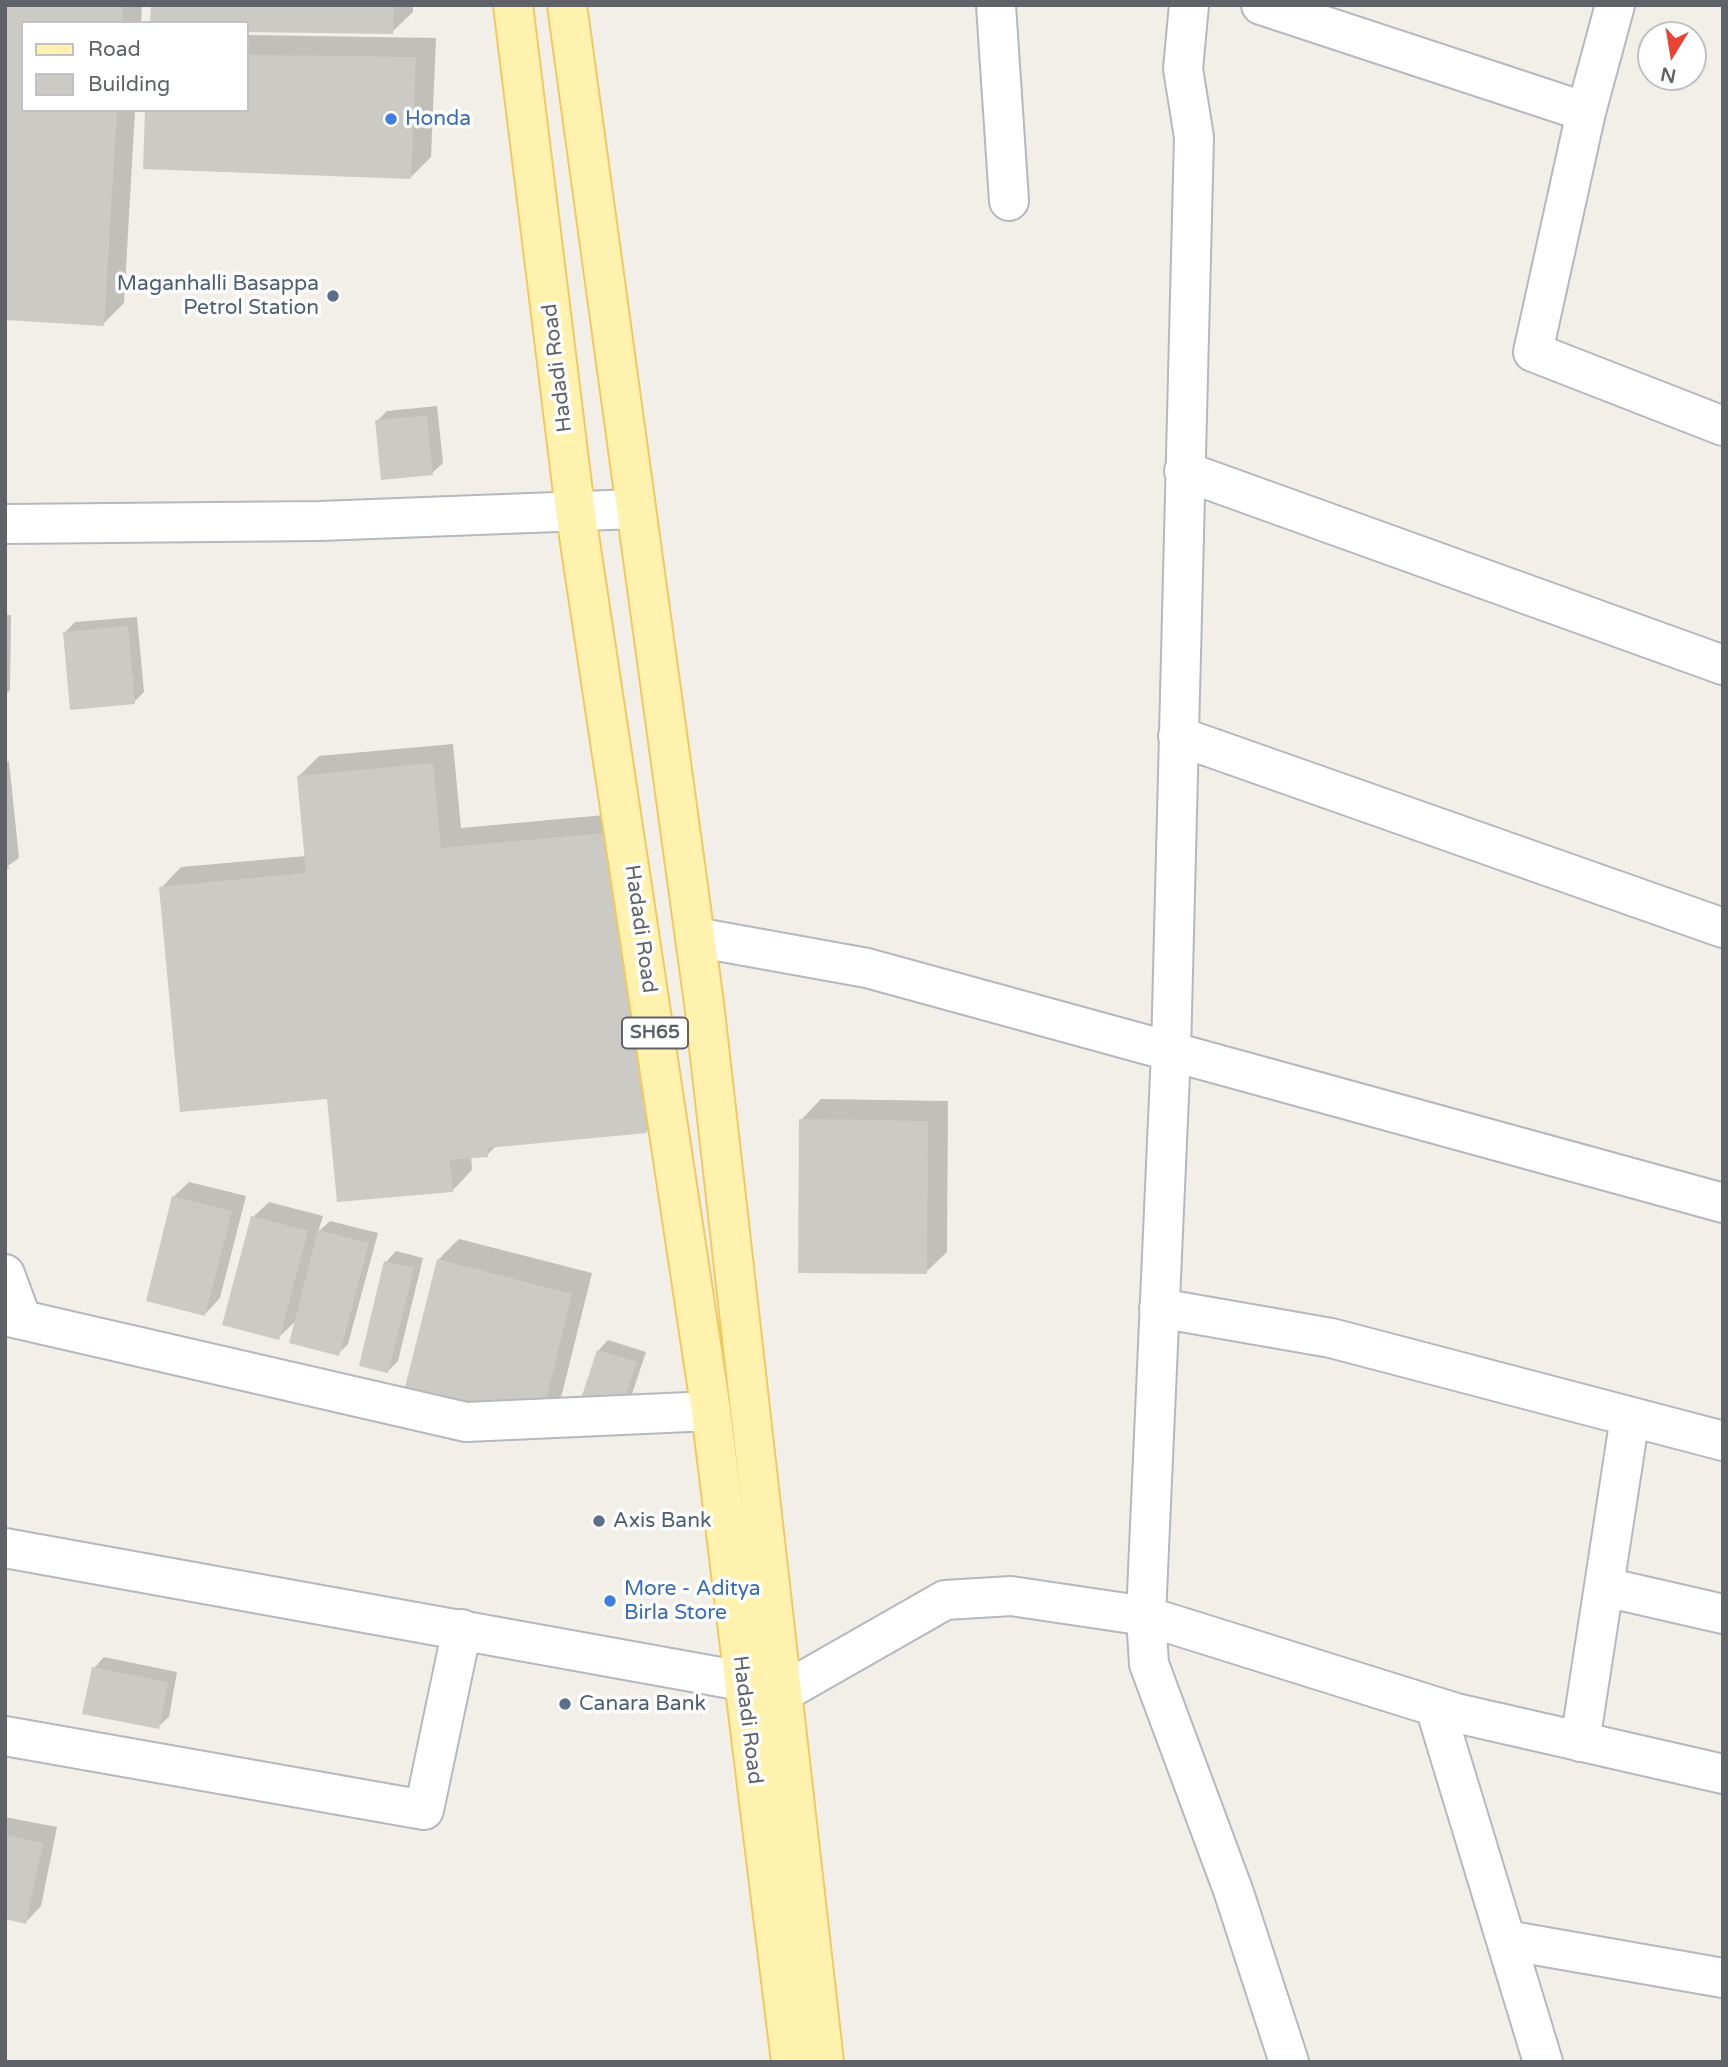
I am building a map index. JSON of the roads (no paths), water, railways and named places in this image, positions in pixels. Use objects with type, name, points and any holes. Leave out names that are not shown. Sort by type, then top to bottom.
[{"type":"main road","name":"Hadadi Road","points":[[513,5],[575,509],[711,1411],[741,1681],[791,2062]]},
{"type":"main road","points":[[567,5],[695,937],[824,2062]]},
{"type":"street","points":[[996,5],[1009,201]]},
{"type":"street","points":[[1189,5],[1183,69],[1194,137],[1171,1052],[1146,1616],[1150,1664],[1233,1890],[1289,2062]]},
{"type":"street","points":[[1261,5],[1586,113]]},
{"type":"street","points":[[1615,5],[1586,113],[1533,352],[1723,426]]},
{"type":"street","points":[[1184,471],[1723,665]]},
{"type":"street","points":[[5,524],[320,521],[575,509],[635,509]]},
{"type":"street","points":[[1178,736],[1723,928]]},
{"type":"street","points":[[695,937],[867,968],[1723,1203]]},
{"type":"street","points":[[5,1274],[14,1318],[466,1422],[711,1411]]},
{"type":"street","points":[[1159,1308],[1331,1338],[1723,1441]]},
{"type":"street","points":[[1580,1742],[1630,1417]]},
{"type":"street","points":[[5,1548],[741,1681]]},
{"type":"street","points":[[1605,1587],[1723,1614]]},
{"type":"street","points":[[782,1693],[945,1600],[1011,1596],[1146,1616],[1435,1707],[1723,1774]]},
{"type":"street","points":[[5,1736],[424,1810],[462,1629]]},
{"type":"street","points":[[1435,1707],[1543,2062]]},
{"type":"street","points":[[1506,1940],[1723,1978]]},
{"type":"place","name":"Honda","points":[[391,119]]},
{"type":"place","name":"Maganhalli Basappa Petrol Station","points":[[333,296]]},
{"type":"place","name":"Axis Bank","points":[[599,1521]]},
{"type":"place","name":"More - Aditya Birla Store","points":[[610,1601]]},
{"type":"place","name":"Canara Bank","points":[[565,1704]]}]
